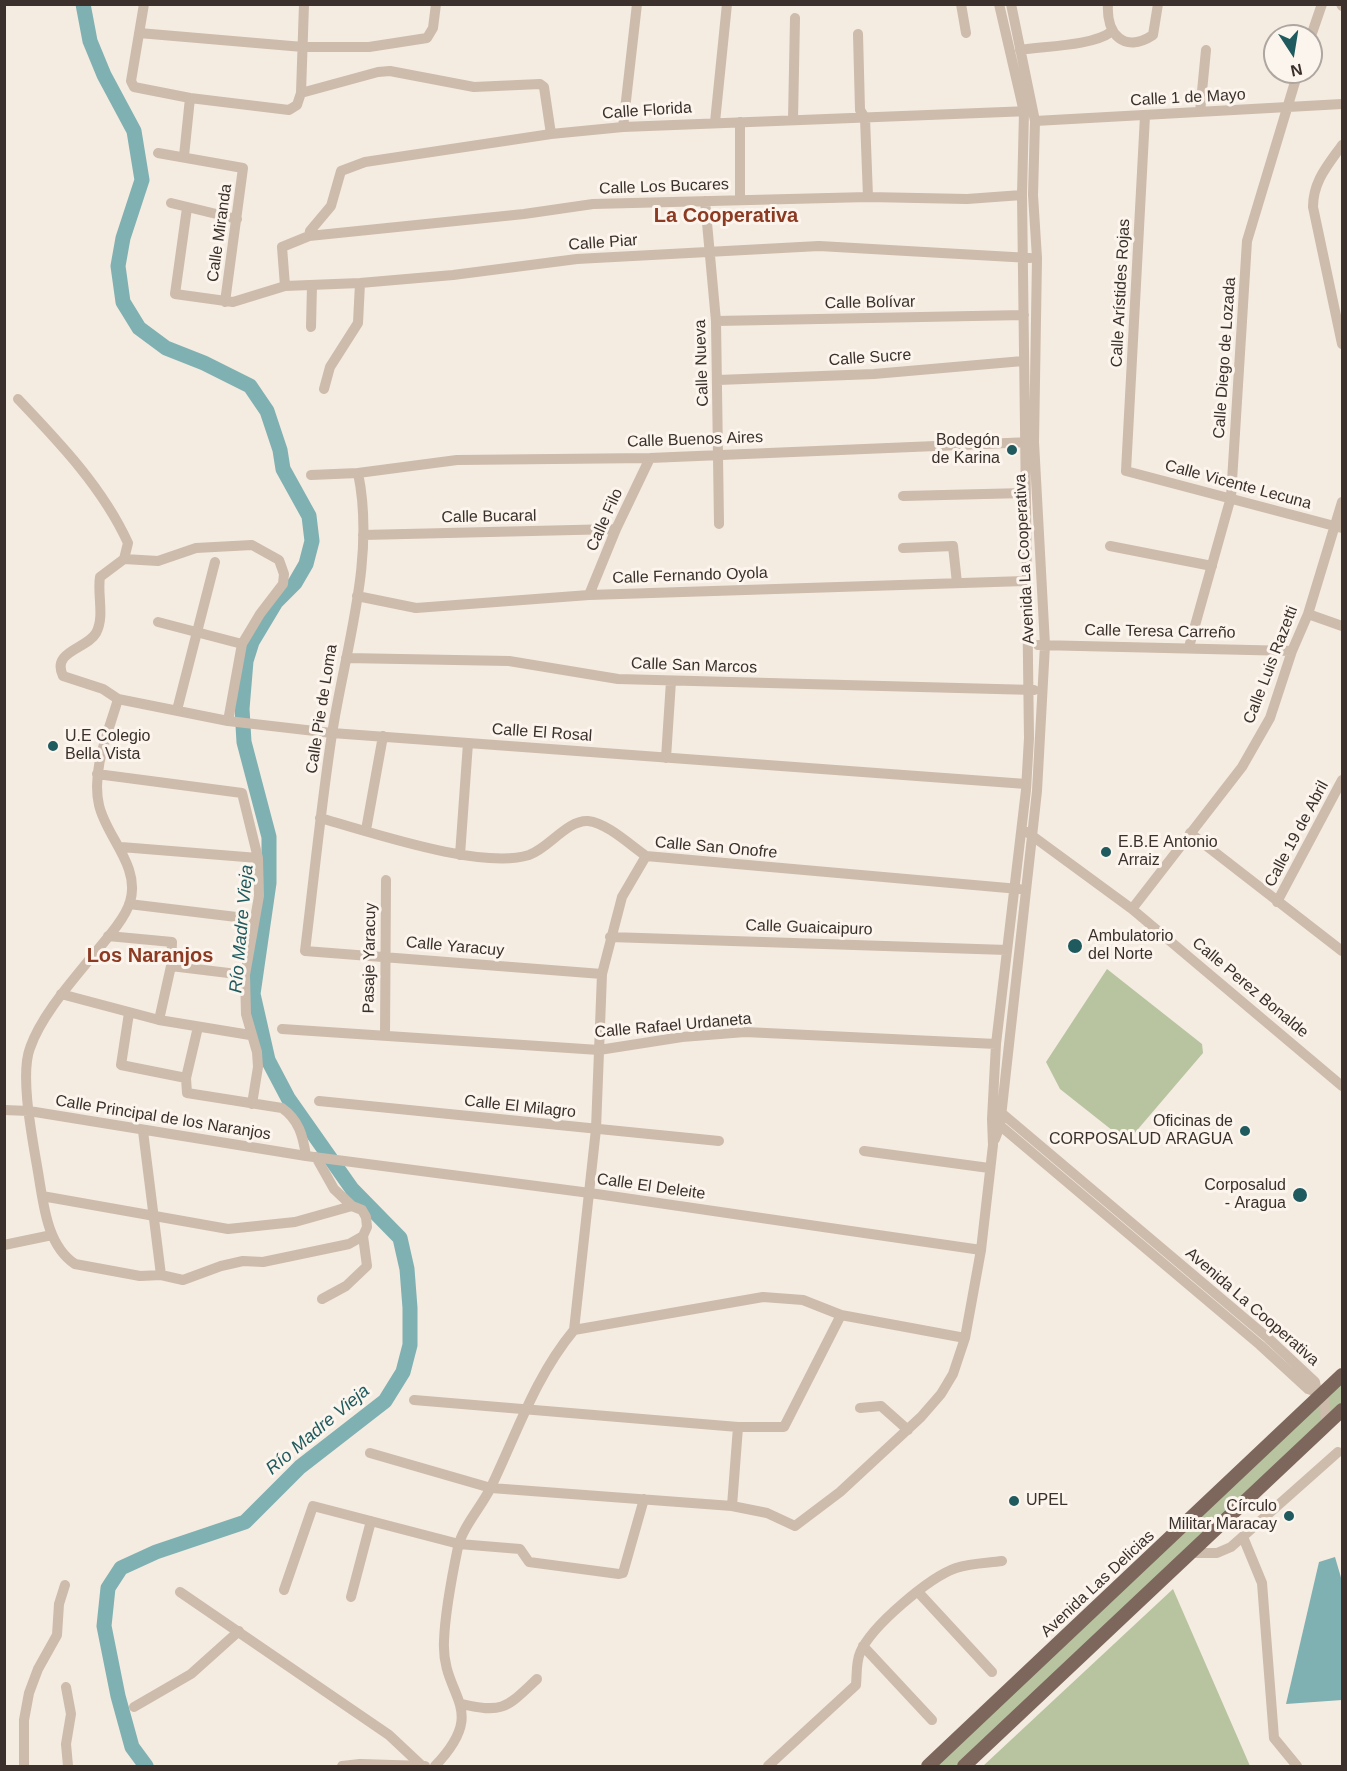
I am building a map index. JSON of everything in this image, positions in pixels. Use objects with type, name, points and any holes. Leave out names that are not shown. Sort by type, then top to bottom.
[{"type":"main road","name":"Avenida Las Delicias","points":[[928,1767],[1342,1376]]},
{"type":"main road","points":[[964,1767],[1326,1426],[1342,1408]]},
{"type":"street","points":[[144,4],[131,85],[190,98],[277,110],[289,110],[297,105],[301,93],[304,4]]},
{"type":"street","points":[[139,33],[303,46],[369,47],[427,38],[434,28],[436,4]]},
{"type":"street","points":[[623,127],[637,4]]},
{"type":"street","points":[[715,122],[727,4]]},
{"type":"street","points":[[961,4],[966,33]]},
{"type":"street","name":"Avenida La Cooperativa","points":[[999,4],[1030,115],[1022,195],[1023,361],[1045,645],[1037,791],[1032,835],[1007,950],[996,1044],[997,1110],[1268,1338],[1315,1382],[1321,1397]]},
{"type":"street","name":"Avenida La Cooperativa","points":[[732,1506],[767,1513],[795,1526],[840,1492],[908,1430],[941,1394],[952,1374],[965,1338],[981,1250],[996,1123],[1020,889],[1026,784],[1029,646],[1025,581],[1025,493],[1036,258],[1030,115],[1011,4]]},
{"type":"street","points":[[1108,4],[1107,16],[1112,32],[1128,43],[1146,40],[1153,35],[1158,4]]},
{"type":"street","points":[[1315,24],[1322,4]]},
{"type":"street","points":[[793,120],[795,18]]},
{"type":"street","points":[[1020,50],[1104,37],[1112,32]]},
{"type":"street","points":[[858,34],[860,110],[865,118],[868,197]]},
{"type":"street","points":[[1200,112],[1206,50]]},
{"type":"street","points":[[301,93],[378,72],[390,71],[474,87],[540,84],[544,87],[551,134]]},
{"type":"street","name":"Calle Diego de Lozada","points":[[1189,647],[1231,497],[1247,241],[1294,84]]},
{"type":"street","points":[[158,153],[184,156],[190,98]]},
{"type":"street","name":"Calle 1 de Mayo","points":[[1030,115],[1145,116],[1342,104]]},
{"type":"street","name":"Calle Florida","points":[[309,236],[310,231],[331,206],[341,171],[351,165],[551,134],[623,127],[715,122],[1030,115]]},
{"type":"street","name":"Calle Arístides Rojas","points":[[1126,471],[1145,116]]},
{"type":"street","points":[[740,122],[740,200]]},
{"type":"street","points":[[1342,145],[1319,177],[1313,191],[1312,207],[1342,344]]},
{"type":"street","name":"Calle Miranda","points":[[184,156],[243,168],[225,302]]},
{"type":"street","name":"Calle Los Bucares","points":[[309,236],[513,216],[593,204],[868,197],[967,199],[1022,195]]},
{"type":"street","name":"Calle Nueva","points":[[705,201],[716,321],[719,524]]},
{"type":"street","points":[[171,203],[237,219]]},
{"type":"street","name":"Calle Piar","points":[[187,208],[175,294],[225,302],[285,286],[360,283],[577,260],[709,251],[819,246],[1036,258]]},
{"type":"street","points":[[285,286],[282,247],[309,236]]},
{"type":"street","points":[[324,389],[330,367],[358,323],[360,283]]},
{"type":"street","points":[[311,327],[312,285]]},
{"type":"street","name":"Calle Bolívar","points":[[716,321],[1024,315]]},
{"type":"street","name":"Calle Sucre","points":[[718,380],[874,374],[1023,361]]},
{"type":"street","points":[[18,399],[67,451],[105,504],[128,543],[124,559],[158,561],[196,548],[252,545],[279,560],[284,574],[283,584],[260,614],[242,644],[238,722]]},
{"type":"street","name":"Calle Buenos Aires","points":[[311,475],[358,473],[457,460],[650,458],[1029,442]]},
{"type":"street","name":"Calle Filo","points":[[589,595],[616,529],[650,458]]},
{"type":"street","name":"Calle Vicente Lecuna","points":[[1126,471],[1339,527]]},
{"type":"street","name":"Calle Pie de Loma","points":[[305,951],[332,733],[357,596],[363,534],[358,473]]},
{"type":"street","points":[[903,496],[1025,493]]},
{"type":"street","name":"Calle Luis Razetti","points":[[1132,909],[1248,757],[1270,717],[1292,651],[1308,614],[1339,527],[1342,502]]},
{"type":"street","name":"Calle Bucaral","points":[[363,534],[616,529]]},
{"type":"street","points":[[903,548],[953,546],[957,583]]},
{"type":"street","points":[[1110,546],[1212,566]]},
{"type":"street","name":"Calle El Rosal","points":[[124,559],[100,577],[98,631],[92,639],[72,649],[62,660],[61,671],[63,676],[103,689],[118,699],[238,722],[332,733],[1026,784]]},
{"type":"street","points":[[177,710],[185,669],[198,631],[215,562]]},
{"type":"street","name":"Calle Fernando Oyola","points":[[357,596],[416,608],[589,595],[1025,581]]},
{"type":"street","points":[[1308,614],[1342,626]]},
{"type":"street","points":[[158,622],[242,644]]},
{"type":"street","name":"Calle Teresa Carreño","points":[[1029,646],[1189,647],[1292,651]]},
{"type":"street","name":"Calle San Marcos","points":[[346,658],[509,661],[618,679],[1042,690]]},
{"type":"street","points":[[666,758],[671,681]]},
{"type":"street","points":[[118,699],[97,774],[99,805],[121,847],[132,887],[129,904],[108,936],[61,994],[30,1048],[27,1064],[29,1111],[42,1196],[52,1235],[67,1258],[75,1263],[140,1276],[161,1275],[183,1280],[243,1261],[263,1262],[349,1244],[363,1236]]},
{"type":"street","points":[[366,830],[383,736]]},
{"type":"street","points":[[460,855],[468,743]]},
{"type":"street","points":[[97,774],[242,793],[258,858],[259,896],[253,919],[245,975],[246,1014],[250,1035],[257,1052],[258,1067],[252,1104]]},
{"type":"street","name":"Calle 19 de Abril","points":[[1277,902],[1342,780]]},
{"type":"street","name":"Calle San Onofre","points":[[320,818],[460,855],[494,857],[529,855],[552,842],[573,825],[586,821],[598,824],[646,856],[1020,889]]},
{"type":"street","name":"Calle Perez Bonalde","points":[[1022,828],[1132,909],[1342,1086]]},
{"type":"street","points":[[1190,833],[1342,951]]},
{"type":"street","points":[[121,847],[258,858]]},
{"type":"street","points":[[435,1767],[449,1752],[460,1731],[462,1704],[447,1666],[443,1642],[459,1544],[491,1488],[552,1356],[574,1330],[596,1129],[602,974],[622,897],[646,856]]},
{"type":"street","name":"Pasaje Yaracuy","points":[[385,1035],[386,880]]},
{"type":"street","points":[[129,904],[253,919]]},
{"type":"street","points":[[108,936],[172,942],[171,966],[159,1020]]},
{"type":"street","name":"Calle Guaicaipuro","points":[[610,937],[1007,950]]},
{"type":"street","name":"Calle Yaracuy","points":[[305,951],[602,974]]},
{"type":"street","points":[[171,966],[245,975]]},
{"type":"street","points":[[61,994],[159,1020],[250,1035]]},
{"type":"street","points":[[129,1013],[121,1065],[186,1078]]},
{"type":"street","points":[[198,1027],[186,1078],[186,1091],[189,1094],[282,1108],[293,1116],[334,1190],[352,1206],[362,1210],[366,1217],[367,1227],[363,1236],[367,1266],[346,1286],[322,1299]]},
{"type":"street","name":"Calle Rafael Urdaneta","points":[[282,1029],[599,1050],[682,1037],[745,1032],[996,1044]]},
{"type":"street","name":"Calle El Milagro","points":[[319,1101],[719,1141]]},
{"type":"street","name":"Calle Principal de los Naranjos","points":[[4,1110],[29,1111],[315,1157]]},
{"type":"street","name":"Avenida La Cooperativa","points":[[996,1123],[1260,1345],[1308,1389],[1321,1397]]},
{"type":"street","points":[[143,1131],[161,1275]]},
{"type":"street","points":[[864,1151],[989,1168]]},
{"type":"street","name":"Calle El Deleite","points":[[315,1157],[590,1193],[981,1250]]},
{"type":"street","points":[[42,1196],[228,1229],[295,1222],[352,1206]]},
{"type":"street","points":[[4,1245],[52,1235]]},
{"type":"street","points":[[574,1330],[764,1298],[803,1300],[841,1315],[965,1338]]},
{"type":"street","points":[[414,1400],[738,1427],[784,1427],[841,1315]]},
{"type":"street","points":[[1321,1397],[1342,1408]]},
{"type":"street","points":[[1321,1397],[1326,1426]]},
{"type":"street","points":[[860,1408],[881,1406],[908,1430]]},
{"type":"street","points":[[370,1453],[491,1488],[732,1506],[738,1427]]},
{"type":"street","points":[[1191,1553],[1217,1553],[1243,1537],[1341,1450]]},
{"type":"street","points":[[284,1590],[314,1506],[459,1544],[520,1549],[529,1562],[619,1574],[623,1572],[644,1499]]},
{"type":"street","points":[[351,1597],[370,1521]]},
{"type":"street","points":[[1243,1537],[1262,1583],[1274,1738],[1297,1767]]},
{"type":"street","points":[[768,1767],[856,1685],[860,1654],[864,1646],[878,1626],[893,1611],[957,1568],[1002,1561]]},
{"type":"street","points":[[24,1767],[24,1720],[29,1693],[38,1669],[57,1635],[59,1604],[65,1585]]},
{"type":"street","points":[[180,1592],[389,1735],[423,1766]]},
{"type":"street","points":[[919,1593],[992,1672]]},
{"type":"street","points":[[134,1707],[180,1682],[239,1631]]},
{"type":"street","points":[[864,1646],[932,1720]]},
{"type":"street","points":[[462,1704],[489,1710],[502,1708],[537,1679]]},
{"type":"street","points":[[66,1687],[71,1714],[66,1744],[68,1767]]},
{"type":"street","points":[[342,1767],[423,1766]]},
{"type":"green space","points":[[1107,969],[1202,1044],[1203,1053],[1127,1142],[1060,1089],[1046,1062]]},
{"type":"green space","points":[[1342,1375],[1342,1410],[964,1766],[928,1766]]},
{"type":"green space","points":[[1173,1589],[1250,1766],[983,1766]]},
{"type":"water","points":[[1335,1557],[1342,1581],[1342,1700],[1286,1704],[1319,1562]]},
{"type":"waterway","name":"Río Madre Vieja","points":[[83,4],[90,41],[104,75],[134,131],[142,180],[123,238],[118,266],[123,302],[139,328],[166,348],[204,363],[250,386],[267,411],[280,450],[283,469],[309,516],[312,541],[306,564],[295,583],[276,602],[252,642],[246,661],[242,709],[244,742],[269,837],[269,883],[253,994],[268,1060],[288,1098],[352,1189],[400,1238],[407,1269],[410,1308],[410,1345],[403,1372],[385,1401],[300,1467],[245,1522],[156,1552],[121,1568],[108,1588],[104,1626],[118,1696],[132,1747],[146,1766]]},
{"type":"place","name":"Bodegón de Karina","points":[[1012,450]]},
{"type":"place","name":"U.E Colegio Bella Vista","points":[[53,746]]},
{"type":"place","name":"E.B.E Antonio Arraiz","points":[[1106,852]]},
{"type":"place","name":"Ambulatorio del Norte","points":[[1075,946]]},
{"type":"place","name":"Oficinas de CORPOSALUD ARAGUA","points":[[1245,1131]]},
{"type":"place","name":"Corposalud - Aragua","points":[[1300,1195]]},
{"type":"place","name":"UPEL","points":[[1014,1501]]},
{"type":"place","name":"Círculo Militar Maracay","points":[[1289,1516]]},
{"type":"district","name":"La Cooperativa","points":[[726,216]]},
{"type":"district","name":"Los Naranjos","points":[[150,956]]}]
